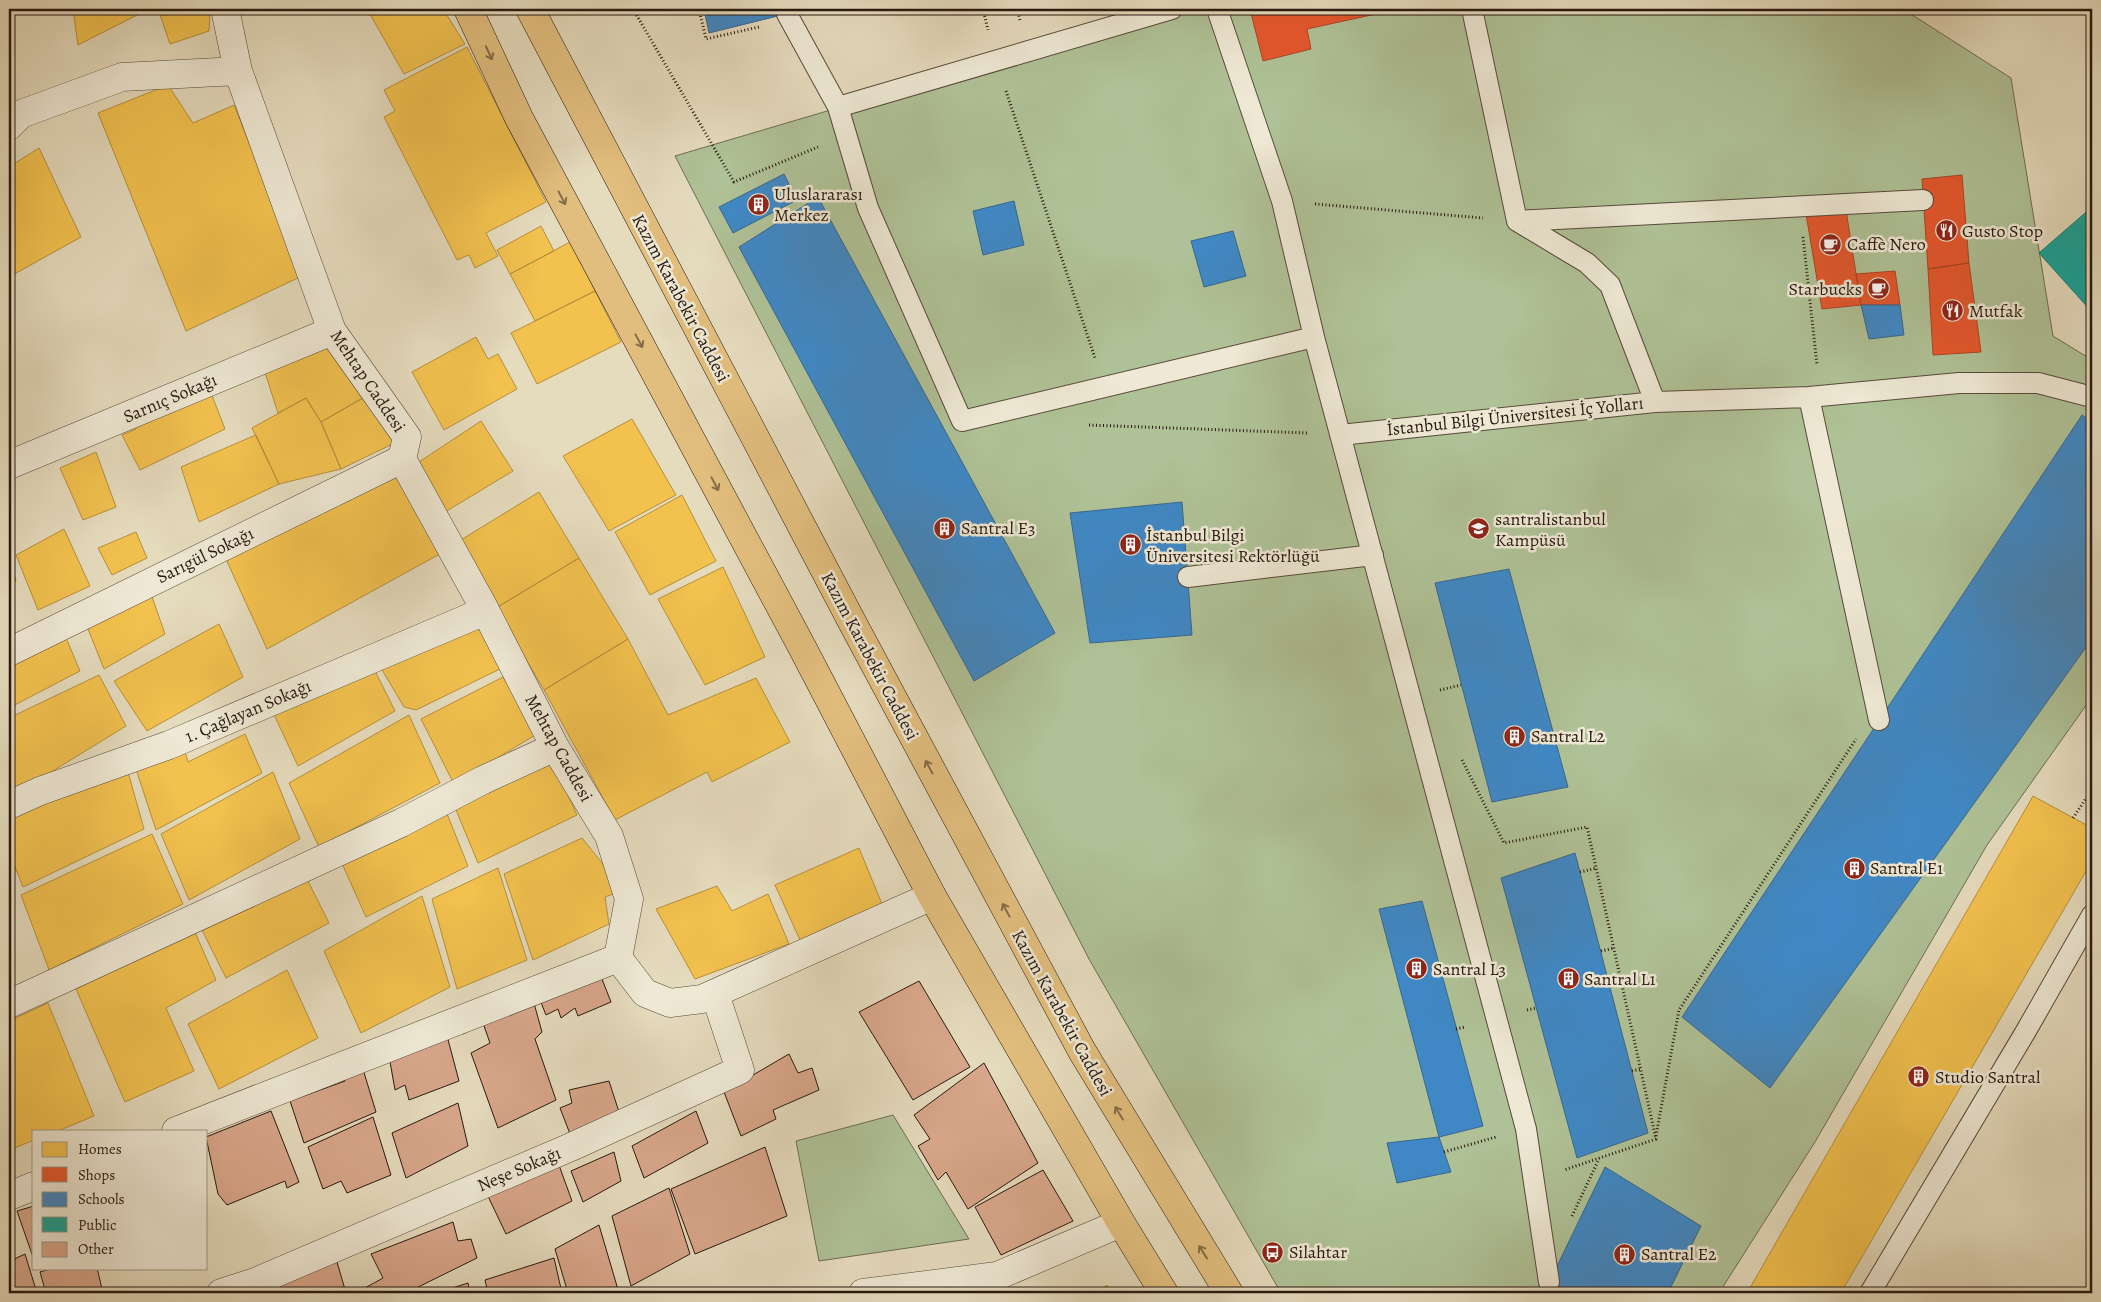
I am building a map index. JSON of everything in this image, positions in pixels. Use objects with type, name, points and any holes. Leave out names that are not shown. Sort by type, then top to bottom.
[{"type":"main road","points":[[468,9],[519,118],[802,647],[932,896],[1121,1223],[1164,1293]]},
{"type":"main road","name":"Kazım Karabekir Caddesi","points":[[530,9],[833,586],[1082,1052],[1229,1293]]},
{"type":"street","name":"Mehtap Caddesi","points":[[225,9],[238,71],[332,331],[407,437],[402,459],[486,611],[555,747],[609,836],[629,899],[618,958]]},
{"type":"street","points":[[9,126],[21,114],[118,78],[238,71]]},
{"type":"street","name":"Sarnıç Sokağı","points":[[9,465],[332,331]]},
{"type":"street","name":"Sarıgül Sokağı","points":[[9,652],[402,459]]},
{"type":"street","name":"1. Çağlayan Sokağı","points":[[9,805],[40,791],[169,745],[486,611]]},
{"type":"street","points":[[9,1004],[401,822],[483,780],[555,747]]},
{"type":"street","points":[[179,1130],[618,958],[645,993],[670,1003],[702,999],[932,896]]},
{"type":"street","name":"Neşe Sokağı","points":[[221,1293],[255,1282],[526,1166],[740,1070],[715,994]]},
{"type":"street","points":[[863,1293],[997,1276],[1121,1223]]},
{"type":"lane","points":[[838,106],[1172,9]]},
{"type":"lane","points":[[1217,9],[1282,201],[1314,337],[1526,1129],[1549,1282]]},
{"type":"lane","points":[[1472,9],[1517,221],[1923,200]]},
{"type":"lane","points":[[787,14],[838,106],[868,208],[962,421],[1314,337]]},
{"type":"lane","name":"İstanbul Bilgi Üniversitesi İç Yolları","points":[[1340,435],[1655,402],[1610,285],[1587,263],[1517,221]]},
{"type":"lane","points":[[1655,402],[1814,397],[1942,383],[2038,383],[2092,397]]},
{"type":"lane","points":[[1814,397],[1878,714]]},
{"type":"lane","points":[[1188,577],[1372,555]]},
{"type":"lane","points":[[1870,1293],[2026,1031],[2092,915]]},
{"type":"path","points":[[632,9],[734,182],[846,134]]},
{"type":"path","points":[[996,61],[1105,387]]},
{"type":"path","points":[[1282,201],[1517,221]]},
{"type":"path","points":[[1799,206],[1814,397]]},
{"type":"path","points":[[1082,425],[1340,435]]},
{"type":"path","points":[[1656,1139],[1679,1010],[1878,714]]},
{"type":"path","points":[[1462,759],[1504,843],[1587,827],[1656,1139]]},
{"type":"path","points":[[2072,818],[2088,794],[2092,796]]},
{"type":"path","points":[[1580,872],[1597,868]]},
{"type":"path","points":[[1601,951],[1614,948]]},
{"type":"path","points":[[1632,1071],[1641,1069]]},
{"type":"path","points":[[1444,1152],[1526,1129]]},
{"type":"path","points":[[1534,1180],[1656,1139]]},
{"type":"green space","name":"santralistanbul Kampüsü","points":[[1172,9],[1903,9],[2011,78],[2053,336],[2092,360],[2092,697],[1987,845],[1815,1142],[1719,1293],[1281,1293],[1089,959],[675,156]]},
{"type":"green space","points":[[893,1115],[969,1239],[819,1261],[796,1141]]},
{"type":"building: Homes","points":[[73,9],[146,9],[78,45]]},
{"type":"building: Homes","points":[[158,9],[210,9],[209,31],[170,44]]},
{"type":"building: Homes","points":[[367,9],[443,9],[465,44],[404,74]]},
{"type":"building: Homes","points":[[467,47],[546,202],[486,233],[498,256],[475,268],[469,255],[457,260],[384,117],[395,111],[384,90]]},
{"type":"building: Homes","points":[[168,85],[193,123],[234,105],[302,276],[186,331],[98,113]]},
{"type":"building: Homes","points":[[39,148],[81,237],[9,277],[9,167]]},
{"type":"building: Homes","points":[[541,226],[554,251],[510,274],[497,250]]},
{"type":"building: Homes","points":[[570,242],[595,291],[535,321],[510,274]]},
{"type":"building: Homes","points":[[595,291],[621,342],[537,384],[511,333]]},
{"type":"building: Homes","points":[[330,335],[375,391],[321,422],[306,398],[278,413],[262,363]]},
{"type":"building: Homes","points":[[476,337],[488,359],[498,354],[517,389],[444,430],[412,372]]},
{"type":"building: Homes","points":[[209,388],[225,429],[140,470],[122,435],[136,429],[133,420]]},
{"type":"building: Homes","points":[[375,391],[407,437],[341,469],[321,422]]},
{"type":"building: Homes","points":[[306,398],[321,422],[341,469],[279,484],[252,428]]},
{"type":"building: Homes","points":[[632,419],[676,495],[609,531],[563,456]]},
{"type":"building: Homes","points":[[481,421],[513,471],[445,512],[413,466]]},
{"type":"building: Homes","points":[[256,435],[279,484],[199,522],[181,467]]},
{"type":"building: Homes","points":[[96,452],[116,507],[83,520],[60,468]]},
{"type":"building: Homes","points":[[402,468],[447,550],[267,649],[225,557]]},
{"type":"building: Homes","points":[[539,492],[579,558],[496,608],[456,543]]},
{"type":"building: Homes","points":[[682,495],[716,561],[650,595],[615,532]]},
{"type":"building: Homes","points":[[64,529],[90,586],[38,610],[16,555]]},
{"type":"building: Homes","points":[[136,532],[147,558],[112,575],[98,548]]},
{"type":"building: Homes","points":[[9,552],[16,581],[9,583]]},
{"type":"building: Homes","points":[[579,558],[628,639],[544,690],[496,608]]},
{"type":"building: Homes","points":[[723,567],[765,657],[705,685],[658,599]]},
{"type":"building: Homes","points":[[150,591],[165,634],[104,669],[86,624]]},
{"type":"building: Homes","points":[[483,620],[506,666],[416,710],[404,707],[381,668]]},
{"type":"building: Homes","points":[[219,624],[243,677],[147,731],[114,681]]},
{"type":"building: Homes","points":[[63,631],[80,671],[9,708],[9,657]]},
{"type":"building: Homes","points":[[628,639],[668,715],[756,678],[790,742],[712,782],[707,772],[615,820],[544,690]]},
{"type":"building: Homes","points":[[371,663],[395,711],[298,766],[270,706]]},
{"type":"building: Homes","points":[[99,675],[126,726],[9,798],[9,718]]},
{"type":"building: Homes","points":[[503,677],[507,684],[514,680],[542,731],[454,784],[421,719]]},
{"type":"building: Homes","points":[[409,715],[440,783],[319,847],[289,783]]},
{"type":"building: Homes","points":[[245,734],[262,773],[156,830],[134,763],[183,745],[188,762]]},
{"type":"building: Homes","points":[[552,760],[577,815],[478,863],[454,805]]},
{"type":"building: Homes","points":[[126,765],[144,829],[23,887],[9,852],[9,813]]},
{"type":"building: Homes","points":[[273,772],[300,839],[189,900],[161,834]]},
{"type":"building: Homes","name":"Studio Santral","points":[[2033,796],[2092,828],[2092,861],[1841,1293],[1747,1293]]},
{"type":"building: Homes","points":[[445,809],[468,866],[366,917],[339,857]]},
{"type":"building: Homes","points":[[152,834],[183,904],[49,970],[21,895]]},
{"type":"building: Homes","points":[[582,838],[606,868],[613,894],[605,897],[609,924],[533,960],[504,874]]},
{"type":"building: Homes","points":[[859,848],[882,904],[800,940],[775,885]]},
{"type":"building: Homes","points":[[498,868],[527,960],[457,989],[432,899]]},
{"type":"building: Homes","points":[[304,873],[329,923],[226,978],[198,922]]},
{"type":"building: Homes","points":[[717,886],[732,911],[768,894],[789,944],[695,979],[656,909]]},
{"type":"building: Homes","points":[[422,896],[450,987],[361,1033],[324,951]]},
{"type":"building: Homes","points":[[194,930],[216,980],[166,1008],[194,1071],[125,1102],[76,989]]},
{"type":"building: Homes","points":[[287,970],[318,1038],[219,1089],[188,1024]]},
{"type":"building: Homes","points":[[48,1003],[94,1116],[60,1130],[32,1130],[32,1141],[15,1148],[9,1135],[9,1021]]},
{"type":"building: Homes","points":[[1107,1285],[1112,1293],[1097,1293]]},
{"type":"building: Shops","points":[[1250,9],[1399,9],[1307,29],[1311,49],[1263,61]]},
{"type":"building: Shops","name":"Gusto Stop","points":[[1962,175],[1969,263],[1928,269],[1922,179]]},
{"type":"building: Shops","name":"Caffè Nero","points":[[1846,210],[1861,305],[1822,309],[1806,214]]},
{"type":"building: Shops","name":"Mutfak","points":[[1969,263],[1981,352],[1933,355],[1928,269]]},
{"type":"building: Shops","name":"Starbucks","points":[[1895,271],[1900,305],[1861,305],[1856,274]]},
{"type":"building: Schools","points":[[704,9],[806,9],[709,33]]},
{"type":"building: Schools","name":"Uluslararası Merkez","points":[[784,174],[797,200],[733,233],[719,207]]},
{"type":"building: Schools","name":"Santral E3","points":[[818,197],[1055,633],[974,681],[739,247]]},
{"type":"building: Schools","points":[[1014,201],[1024,245],[983,255],[973,211]]},
{"type":"building: Schools","points":[[1233,231],[1246,276],[1204,287],[1191,241]]},
{"type":"building: Schools","points":[[1861,305],[1900,305],[1904,335],[1869,339]]},
{"type":"building: Schools","name":"Santral E1","points":[[2082,415],[2092,422],[2092,639],[1770,1088],[1682,1017]]},
{"type":"building: Schools","name":"İstanbul Bilgi Üniversitesi Rektörlüğü","points":[[1182,502],[1192,635],[1090,643],[1070,513]]},
{"type":"building: Schools","name":"Santral L2","points":[[1509,569],[1568,787],[1492,802],[1435,583]]},
{"type":"building: Schools","name":"Santral L1","points":[[1575,853],[1648,1133],[1577,1158],[1501,878]]},
{"type":"building: Schools","name":"Santral L3","points":[[1422,901],[1483,1126],[1439,1137],[1379,909]]},
{"type":"building: Schools","points":[[1439,1137],[1451,1172],[1397,1183],[1387,1143]]},
{"type":"building: Schools","name":"Santral E2","points":[[1605,1167],[1701,1226],[1668,1293],[1544,1293]]},
{"type":"building: Public","points":[[2092,207],[2092,312],[2039,253]]},
{"type":"building: Other","points":[[598,969],[611,1002],[578,1016],[575,1008],[561,1018],[558,1009],[546,1015],[538,995]]},
{"type":"building: Other","points":[[919,981],[970,1067],[913,1100],[859,1012]]},
{"type":"building: Other","points":[[532,996],[542,1032],[535,1039],[556,1100],[498,1128],[471,1053],[490,1043],[483,1023],[463,1034],[458,1026]]},
{"type":"building: Other","points":[[446,1032],[459,1081],[409,1100],[405,1085],[395,1090],[389,1056]]},
{"type":"building: Other","points":[[789,1054],[798,1073],[812,1068],[819,1090],[773,1110],[776,1119],[741,1136],[724,1092]]},
{"type":"building: Other","points":[[984,1063],[1038,1163],[968,1209],[946,1172],[938,1180],[918,1146],[930,1139],[914,1115]]},
{"type":"building: Other","points":[[362,1066],[376,1112],[304,1143],[290,1101],[345,1081],[343,1072]]},
{"type":"building: Other","points":[[609,1081],[620,1115],[572,1139],[560,1108],[572,1103],[569,1090]]},
{"type":"building: Other","points":[[458,1103],[468,1146],[406,1178],[392,1133]]},
{"type":"building: Other","points":[[271,1111],[299,1182],[287,1188],[285,1181],[227,1205],[218,1194],[208,1146],[208,1136]]},
{"type":"building: Other","points":[[696,1111],[708,1143],[644,1178],[632,1146]]},
{"type":"building: Other","points":[[373,1117],[391,1175],[347,1193],[341,1181],[323,1189],[308,1147]]},
{"type":"building: Other","points":[[765,1147],[787,1216],[695,1254],[671,1189]]},
{"type":"building: Other","points":[[614,1152],[621,1181],[583,1202],[571,1171]]},
{"type":"building: Other","points":[[556,1157],[572,1201],[506,1234],[485,1190]]},
{"type":"building: Other","points":[[1043,1170],[1073,1221],[1001,1255],[975,1207]]},
{"type":"building: Other","points":[[669,1188],[690,1254],[631,1286],[612,1216]]},
{"type":"building: Other","points":[[32,1207],[32,1254],[17,1211]]},
{"type":"building: Other","points":[[453,1222],[458,1241],[471,1239],[477,1258],[406,1293],[365,1293],[363,1289],[383,1278],[371,1254]]},
{"type":"building: Other","points":[[599,1225],[619,1293],[568,1293],[555,1249]]},
{"type":"building: Other","points":[[25,1254],[37,1293],[9,1293],[9,1282],[14,1280],[10,1261]]},
{"type":"building: Other","points":[[335,1255],[346,1293],[253,1293]]},
{"type":"building: Other","points":[[554,1258],[562,1293],[488,1293],[485,1280]]},
{"type":"building: Other","points":[[46,1270],[97,1270],[103,1293],[46,1293],[40,1272]]},
{"type":"building: Other","points":[[468,1283],[470,1293],[437,1293]]},
{"type":"place","name":"Uluslararası Merkez","points":[[758,204]]},
{"type":"place","name":"Gusto Stop","points":[[1946,231]]},
{"type":"place","name":"Caffè Nero","points":[[1831,244]]},
{"type":"place","name":"Starbucks","points":[[1878,289]]},
{"type":"place","name":"Mutfak","points":[[1953,311]]},
{"type":"place","name":"Santral E3","points":[[945,528]]},
{"type":"place","name":"santralistanbul Kampüsü","points":[[1479,529]]},
{"type":"place","name":"İstanbul Bilgi Üniversitesi Rektörlüğü","points":[[1130,545]]},
{"type":"place","name":"Santral L2","points":[[1515,736]]},
{"type":"place","name":"Santral E1","points":[[1854,868]]},
{"type":"place","name":"Santral L3","points":[[1417,969]]},
{"type":"place","name":"Santral L1","points":[[1568,979]]},
{"type":"place","name":"Studio Santral","points":[[1919,1077]]},
{"type":"place","name":"Silahtar","points":[[1273,1252]]},
{"type":"place","name":"Santral E2","points":[[1625,1254]]}]
